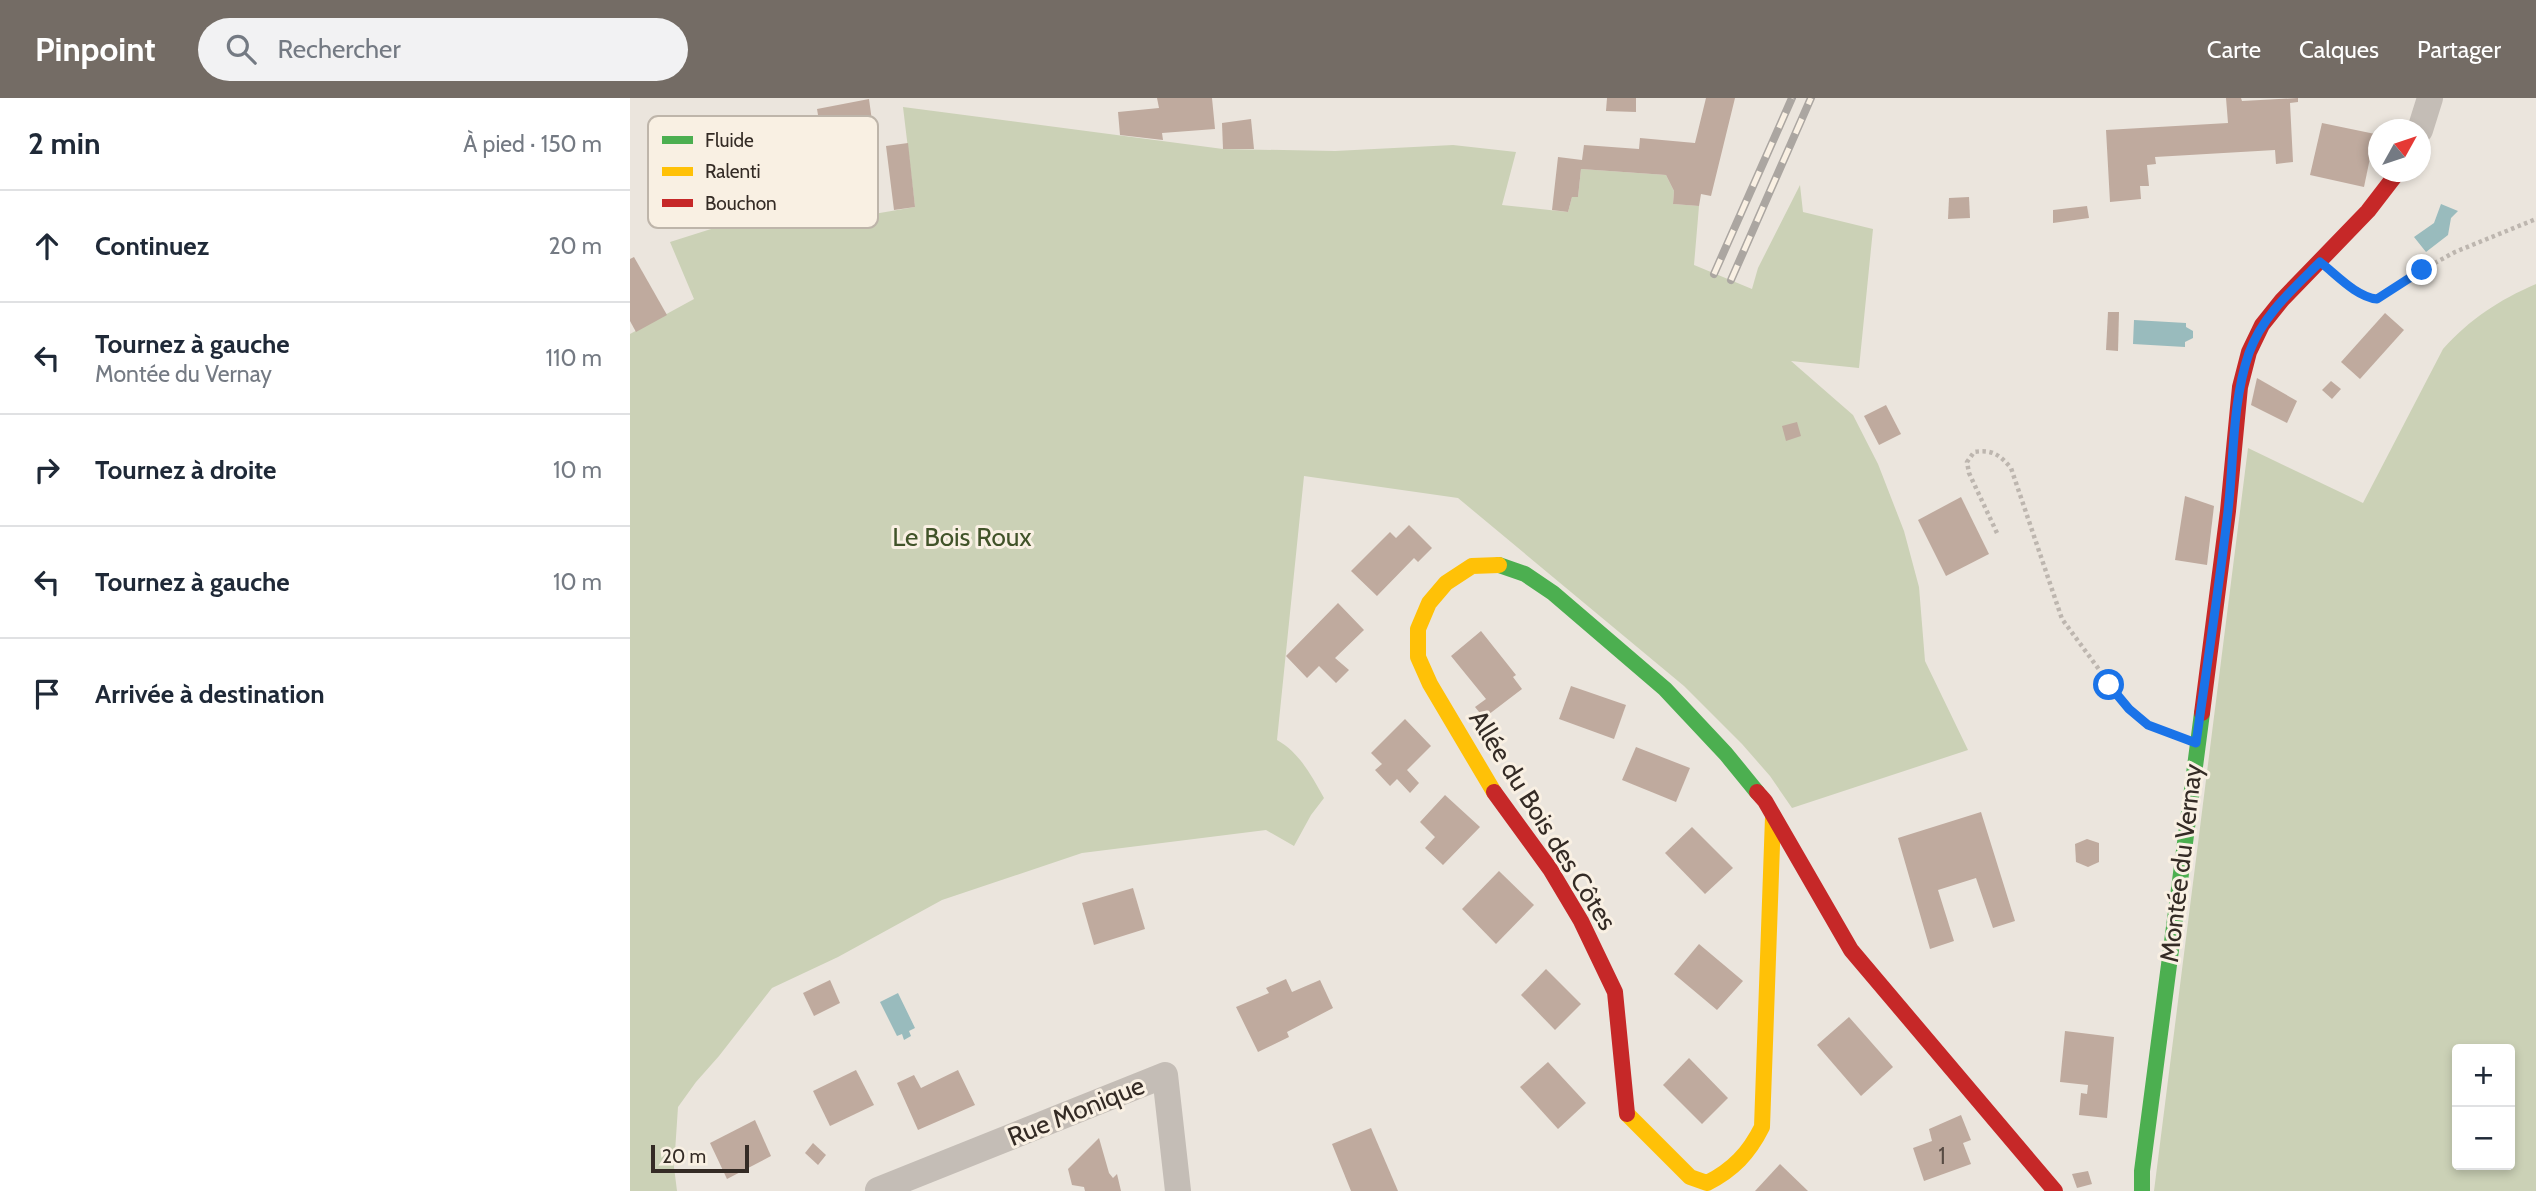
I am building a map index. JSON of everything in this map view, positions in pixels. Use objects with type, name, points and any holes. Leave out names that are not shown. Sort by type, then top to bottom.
[{"type":"street","points":[[2423,119],[2430,98]]},
{"type":"street","name":"Montée du Vernay","points":[[2142,1191],[2142,1171],[2196,743],[2228,511],[2240,387],[2249,352],[2262,325],[2282,300],[2368,211],[2390,182]]},
{"type":"street","name":"Allée du Bois des Côtes","points":[[1773,817],[1762,1127],[1741,1162],[1724,1175],[1707,1183],[1690,1177],[1627,1115],[1615,992],[1611,981],[1581,921],[1550,869],[1483,776],[1430,684],[1418,657],[1418,629],[1429,603],[1446,583],[1472,566],[1496,564],[1525,574],[1553,593],[1665,689],[1726,754],[1765,801],[1851,950],[2055,1191]]},
{"type":"street","name":"Rue Monique","points":[[878,1191],[1165,1075],[1178,1191]]},
{"type":"path","points":[[2320,262],[2358,292],[2370,299],[2377,299],[2455,252],[2536,219]]},
{"type":"path","points":[[1997,533],[1969,473],[1967,463],[1974,452],[1984,450],[2000,455],[2011,468],[2056,608],[2109,685],[2129,709],[2148,725],[2196,743]]},
{"type":"green space","name":"Le Bois Roux","points":[[903,107],[1223,149],[1335,151],[1453,145],[1516,152],[1502,205],[1568,212],[1572,197],[1578,197],[1581,169],[1666,175],[1674,191],[1673,204],[1699,206],[1694,265],[1752,289],[1758,268],[1800,185],[1803,212],[1873,229],[1859,368],[1791,361],[1853,415],[1878,464],[1904,531],[1919,587],[1925,661],[1968,750],[1792,808],[1770,776],[1742,744],[1684,686],[1458,498],[1304,476],[1277,740],[1299,758],[1324,798],[1294,846],[1266,830],[1082,853],[942,900],[838,957],[772,988],[678,1107],[674,1167],[677,1191],[630,1191],[630,334],[694,299],[670,242],[714,228],[878,228],[878,213],[915,207]]},
{"type":"green space","points":[[2536,284],[2536,1191],[2154,1191],[2248,448],[2363,503],[2443,349],[2475,319]]},
{"type":"water","points":[[2441,204],[2458,211],[2451,218],[2448,235],[2426,252],[2414,237],[2434,223]]},
{"type":"water","points":[[2134,320],[2186,323],[2186,327],[2193,331],[2193,338],[2185,342],[2185,347],[2133,344]]},
{"type":"water","points":[[898,993],[915,1028],[909,1031],[911,1036],[904,1040],[902,1034],[897,1036],[880,1002]]},
{"type":"building","points":[[1157,98],[1212,98],[1215,129],[1162,133],[1163,140],[1120,135],[1118,112],[1159,108]]},
{"type":"building","points":[[1607,98],[1636,98],[1636,112],[1606,111]]},
{"type":"building","points":[[1706,98],[1735,98],[1711,196],[1701,194],[1699,206],[1673,204],[1674,191],[1666,175],[1581,169],[1578,197],[1572,197],[1568,212],[1552,210],[1558,157],[1582,160],[1584,145],[1639,149],[1640,138],[1695,143]]},
{"type":"building","points":[[2226,98],[2241,98],[2242,101],[2298,98],[2298,102],[2290,103],[2293,162],[2276,164],[2275,150],[2155,157],[2156,164],[2147,165],[2149,186],[2140,186],[2141,199],[2110,202],[2106,130],[2228,123]]},
{"type":"building","points":[[869,99],[871,116],[818,116],[817,109]]},
{"type":"building","points":[[1251,119],[1254,149],[1223,149],[1222,123]]},
{"type":"building","points":[[2322,123],[2368,133],[2368,168],[2364,187],[2310,175]]},
{"type":"building","points":[[908,143],[915,207],[894,210],[886,146]]},
{"type":"building","points":[[1969,197],[1970,218],[1948,219],[1949,198]]},
{"type":"building","points":[[2087,206],[2089,218],[2053,223],[2053,210]]},
{"type":"building","points":[[634,257],[667,315],[636,332],[630,321],[630,259]]},
{"type":"building","points":[[2108,312],[2119,312],[2118,351],[2106,350]]},
{"type":"building","points":[[2385,313],[2404,330],[2360,379],[2341,362]]},
{"type":"building","points":[[2257,378],[2297,401],[2287,423],[2251,405]]},
{"type":"building","points":[[2331,381],[2341,389],[2332,399],[2322,390]]},
{"type":"building","points":[[1886,405],[1901,434],[1879,445],[1864,416]]},
{"type":"building","points":[[1797,422],[1801,436],[1786,441],[1782,426]]},
{"type":"building","points":[[2185,496],[2214,506],[2207,565],[2175,560]]},
{"type":"building","points":[[1961,497],[1989,554],[1946,576],[1918,520]]},
{"type":"building","points":[[1409,525],[1432,548],[1418,562],[1414,558],[1377,596],[1351,571],[1390,532],[1396,538]]},
{"type":"building","points":[[1338,603],[1364,630],[1335,658],[1349,670],[1336,683],[1319,666],[1307,678],[1286,656]]},
{"type":"building","points":[[1481,631],[1516,675],[1513,677],[1522,689],[1484,718],[1475,707],[1486,699],[1451,656]]},
{"type":"building","points":[[1571,686],[1626,705],[1614,739],[1559,719]]},
{"type":"building","points":[[1405,719],[1431,746],[1407,770],[1419,783],[1410,793],[1397,779],[1390,786],[1375,770],[1382,764],[1371,753]]},
{"type":"building","points":[[1636,747],[1690,768],[1676,802],[1622,780]]},
{"type":"building","points":[[1445,795],[1480,827],[1443,865],[1425,848],[1435,837],[1420,822]]},
{"type":"building","points":[[1981,812],[2015,921],[1993,928],[1976,878],[1938,890],[1954,941],[1930,949],[1898,838]]},
{"type":"building","points":[[1692,827],[1733,868],[1705,894],[1665,853]]},
{"type":"building","points":[[2087,839],[2099,843],[2099,862],[2088,867],[2076,862],[2075,844]]},
{"type":"building","points":[[1499,871],[1534,905],[1496,944],[1462,909]]},
{"type":"building","points":[[1133,888],[1145,929],[1094,945],[1082,903]]},
{"type":"building","points":[[1699,944],[1743,981],[1717,1010],[1674,974]]},
{"type":"building","points":[[1546,969],[1581,1004],[1555,1030],[1521,995]]},
{"type":"building","points":[[1286,979],[1292,992],[1320,980],[1333,1008],[1287,1032],[1289,1037],[1258,1052],[1236,1007],[1269,993],[1266,988]]},
{"type":"building","points":[[830,980],[840,1003],[814,1016],[803,993]]},
{"type":"building","points":[[1849,1017],[1893,1067],[1861,1096],[1817,1045]]},
{"type":"building","points":[[2065,1031],[2114,1037],[2107,1118],[2079,1115],[2081,1093],[2087,1094],[2088,1085],[2060,1082]]},
{"type":"building","points":[[1689,1058],[1728,1098],[1702,1124],[1663,1085]]},
{"type":"building","points":[[1548,1062],[1586,1103],[1558,1129],[1520,1087]]},
{"type":"building","points":[[856,1070],[874,1105],[830,1126],[813,1091]]},
{"type":"building","points":[[958,1070],[975,1105],[918,1130],[897,1083],[914,1075],[921,1088]]},
{"type":"building","points":[[1961,1115],[1971,1140],[1963,1143],[1971,1164],[1924,1181],[1913,1148],[1932,1141],[1929,1129]]},
{"type":"building","points":[[755,1120],[771,1156],[727,1179],[710,1143]]},
{"type":"building","points":[[1371,1128],[1398,1191],[1351,1191],[1332,1144]]},
{"type":"building","points":[[1099,1138],[1109,1173],[1113,1178],[1117,1174],[1121,1191],[1085,1191],[1084,1187],[1072,1185],[1068,1169]]},
{"type":"building","points":[[813,1143],[826,1155],[818,1165],[805,1153]]},
{"type":"building","points":[[1780,1164],[1808,1191],[1755,1191]]},
{"type":"building","points":[[2088,1171],[2092,1184],[2077,1188],[2072,1174]]},
{"type":"railway","points":[[1714,274],[1792,98]]},
{"type":"railway","points":[[1731,280],[1811,98]]},
{"type":"traffic: fast","points":[[1499,565],[1525,574],[1553,593],[1665,689],[1726,754],[1757,792]]},
{"type":"traffic: fast","points":[[2142,1191],[2142,1171],[2202,713]]},
{"type":"traffic: slow","points":[[1494,792],[1430,684],[1418,657],[1418,629],[1429,603],[1446,583],[1472,566],[1499,565]]},
{"type":"traffic: slow","points":[[1627,1114],[1690,1177],[1707,1183],[1739,1160],[1762,1127],[1773,817]]},
{"type":"traffic: jam","points":[[2202,713],[2228,511],[2240,387],[2249,352],[2262,325],[2282,300],[2368,211],[2390,182]]},
{"type":"traffic: jam","points":[[1494,792],[1550,869],[1581,921],[1615,992],[1627,1114]]},
{"type":"traffic: jam","points":[[1757,792],[1765,801],[1851,950],[2055,1191]]},
{"type":"route","points":[[2109,685],[2129,709],[2148,725],[2196,743],[2228,511],[2240,387],[2249,352],[2262,325],[2282,300],[2320,262],[2370,299],[2384,296],[2422,270]]}]
